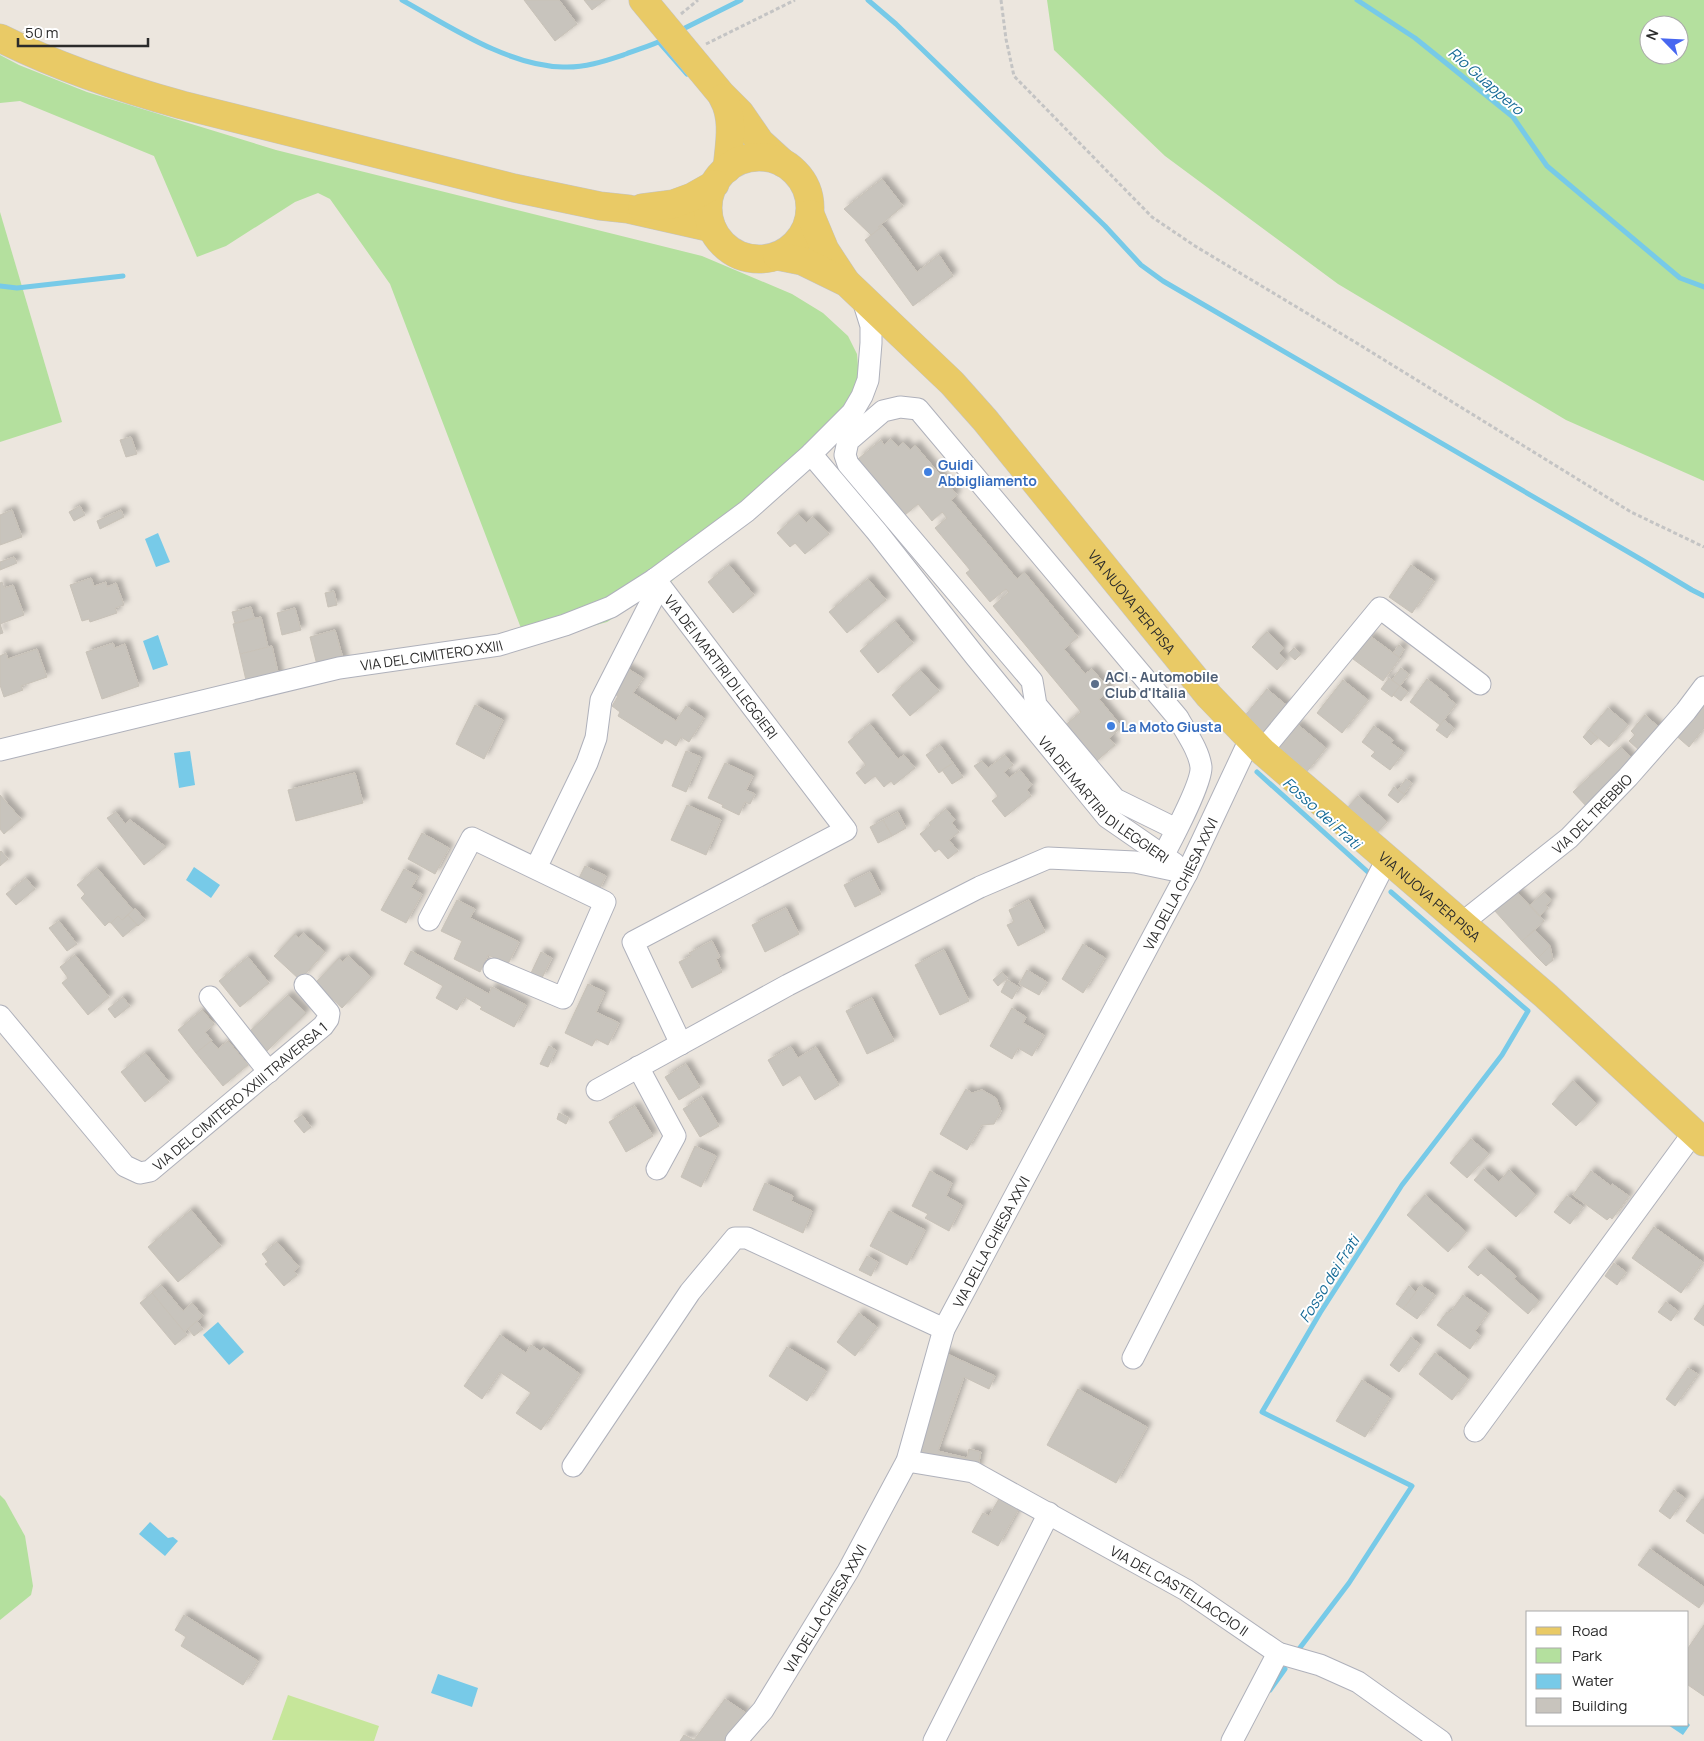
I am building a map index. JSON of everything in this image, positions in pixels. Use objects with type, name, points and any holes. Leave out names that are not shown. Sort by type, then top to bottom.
[{"type":"main road","points":[[650,8],[721,94],[740,113],[760,142],[799,176],[804,184],[810,204],[810,214],[804,232],[793,246],[777,256],[759,259],[742,256],[724,246],[712,228],[709,203],[721,176],[730,141],[729,112],[721,94]]},
{"type":"main road","points":[[0,38],[41,58],[182,106],[476,180],[566,200],[628,210],[712,228]]},
{"type":"main road","points":[[628,210],[673,204],[692,197],[737,162],[759,157],[783,163]]},
{"type":"main road","points":[[810,214],[825,250],[854,290]]},
{"type":"main road","points":[[777,256],[802,262],[854,290]]},
{"type":"main road","name":"VIA NUOVA PER PISA","points":[[854,290],[952,383],[985,420],[1204,689],[1256,745],[1546,996],[1699,1137]]},
{"type":"street","name":"VIA DEL CIMITERO XXIII","points":[[1,745],[339,668],[499,644],[565,625],[611,607],[655,579],[747,511],[811,454],[852,413],[862,396],[868,380],[871,343],[871,326],[854,290]]},
{"type":"street","points":[[1163,856],[1196,788],[1201,770],[1199,760],[1178,718],[918,409],[900,407],[883,410],[848,441],[845,455],[848,464],[1032,681],[1036,705],[1115,799],[1176,829]]},
{"type":"street","name":"VIA DEI MARTIRI DI LEGGIERI","points":[[811,454],[877,532],[975,656],[1107,817],[1187,873]]},
{"type":"street","name":"VIA DEI MARTIRI DI LEGGIERI","points":[[655,579],[846,830],[632,942],[681,1044]]},
{"type":"street","points":[[536,868],[587,763],[596,738],[600,700],[652,600],[655,579]]},
{"type":"street","name":"VIA DELLA CHIESA XXVI","points":[[736,1741],[768,1702],[848,1571],[908,1461],[944,1329],[1256,745],[1380,608],[1480,684]]},
{"type":"street","name":"VIA DEL TREBBIO","points":[[1462,923],[1569,838],[1686,711],[1704,687]]},
{"type":"street","points":[[1121,827],[1131,806]]},
{"type":"street","points":[[429,920],[472,838],[605,902],[563,998],[494,969]]},
{"type":"street","name":"VIA DEI MARTIRI DI LEGGIERI","points":[[597,1090],[788,985],[971,892],[1048,858],[1135,862],[1187,873]]},
{"type":"street","points":[[1133,1358],[1387,859]]},
{"type":"street","name":"VIA DEL CIMITERO XXIII TRAVERSA 1","points":[[0,1016],[125,1166],[140,1174],[150,1171],[324,1026],[329,1013],[305,985]]},
{"type":"street","points":[[210,997],[269,1072]]},
{"type":"street","points":[[638,1067],[675,1136],[657,1169]]},
{"type":"street","points":[[1475,1431],[1699,1137]]},
{"type":"street","points":[[573,1466],[690,1292],[735,1238],[747,1238],[944,1329]]},
{"type":"street","name":"VIA DEL CASTELLACCIO II","points":[[908,1461],[973,1472],[1186,1590],[1278,1653],[1320,1665],[1358,1682],[1441,1741]]},
{"type":"street","points":[[934,1741],[1049,1513]]},
{"type":"street","points":[[1232,1741],[1278,1653]]},
{"type":"street","points":[[1227,1741],[1243,1719]]},
{"type":"path","points":[[686,53],[795,0]]},
{"type":"path","points":[[1001,0],[1006,39],[1014,76],[1152,217],[1195,246],[1631,512],[1704,547]]},
{"type":"green space","points":[[1047,0],[1704,0],[1704,481],[1566,420],[1338,284],[1165,156],[1054,50]]},
{"type":"green space","points":[[0,55],[19,65],[87,92],[276,150],[702,256],[792,294],[823,313],[848,336],[857,354],[859,378],[849,404],[672,581],[607,622],[527,644],[390,284],[330,199],[318,193],[295,202],[226,246],[197,257],[154,156],[20,101],[0,103]]},
{"type":"green space","points":[[0,212],[62,422],[0,442]]},
{"type":"green space","points":[[0,1495],[5,1500],[25,1536],[33,1586],[31,1595],[0,1620]]},
{"type":"green space","points":[[288,1695],[379,1726],[374,1741],[272,1740]]},
{"type":"water","points":[[158,533],[170,562],[156,567],[145,539]]},
{"type":"water","points":[[158,635],[168,665],[153,670],[143,641]]},
{"type":"water","points":[[190,751],[195,785],[179,788],[174,753]]},
{"type":"water","points":[[194,867],[220,885],[211,898],[186,880]]},
{"type":"water","points":[[218,1322],[244,1352],[229,1365],[203,1335]]},
{"type":"water","points":[[150,1522],[168,1538],[173,1537],[178,1541],[165,1556],[139,1534]]},
{"type":"water","points":[[438,1674],[478,1688],[472,1707],[431,1693]]},
{"type":"water","points":[[1689,1724],[1690,1725],[1683,1735],[1670,1726],[1689,1726]]},
{"type":"building","points":[[524,0],[559,0],[577,24],[555,41]]},
{"type":"building","points":[[584,0],[605,0],[592,10]]},
{"type":"building","points":[[882,179],[903,206],[871,235],[844,209]]},
{"type":"building","points":[[883,226],[917,272],[939,255],[953,276],[913,306],[865,240]]},
{"type":"building","points":[[131,437],[137,454],[126,457],[120,440]]},
{"type":"building","points":[[891,439],[898,447],[903,442],[910,450],[915,445],[957,495],[951,500],[1017,579],[1024,572],[1078,637],[1064,649],[1085,674],[1092,669],[1110,690],[1099,699],[1122,727],[1109,738],[1115,745],[1093,764],[1063,727],[1081,712],[993,606],[1009,592],[1006,589],[990,602],[966,573],[970,570],[935,528],[947,518],[942,512],[932,521],[918,504],[905,515],[858,459],[881,440],[884,445]]},
{"type":"building","points":[[80,506],[85,515],[74,521],[69,512]]},
{"type":"building","points":[[12,510],[22,537],[0,545],[0,515]]},
{"type":"building","points":[[121,510],[124,517],[100,529],[97,521]]},
{"type":"building","points":[[798,514],[806,523],[813,517],[829,534],[805,554],[795,543],[790,547],[777,533]]},
{"type":"building","points":[[14,557],[17,563],[0,570],[0,562]]},
{"type":"building","points":[[729,565],[754,595],[733,613],[708,582]]},
{"type":"building","points":[[1411,565],[1434,581],[1412,613],[1389,597]]},
{"type":"building","points":[[91,578],[94,586],[106,582],[107,587],[116,583],[124,605],[115,608],[117,613],[90,622],[89,619],[82,621],[70,585]]},
{"type":"building","points":[[868,579],[886,600],[847,633],[829,612]]},
{"type":"building","points":[[2,582],[4,588],[13,585],[24,615],[0,624],[0,583]]},
{"type":"building","points":[[334,591],[337,605],[328,607],[325,593]]},
{"type":"building","points":[[251,607],[254,618],[235,623],[232,612]]},
{"type":"building","points":[[295,608],[301,630],[282,635],[277,613]]},
{"type":"building","points":[[261,617],[268,647],[240,654],[233,624]]},
{"type":"building","points":[[895,621],[913,643],[878,673],[860,651]]},
{"type":"building","points":[[335,630],[344,662],[318,669],[310,637]]},
{"type":"building","points":[[1267,632],[1284,648],[1279,653],[1286,660],[1277,670],[1252,647]]},
{"type":"building","points":[[1370,636],[1400,658],[1383,681],[1353,659]]},
{"type":"building","points":[[113,643],[115,648],[125,644],[139,686],[102,699],[86,652]]},
{"type":"building","points":[[1399,645],[1404,649],[1399,657],[1393,653]]},
{"type":"building","points":[[272,646],[280,681],[248,689],[240,654]]},
{"type":"building","points":[[1294,648],[1301,654],[1295,660],[1288,654]]},
{"type":"building","points":[[37,649],[47,677],[21,686],[23,690],[4,697],[0,685],[0,656],[6,653],[8,659]]},
{"type":"building","points":[[625,667],[643,678],[633,693],[676,721],[686,706],[704,718],[689,742],[681,737],[676,746],[665,739],[662,744],[618,716],[620,712],[612,706],[618,696],[609,691]]},
{"type":"building","points":[[1401,668],[1409,674],[1400,686],[1392,680]]},
{"type":"building","points":[[920,670],[939,691],[910,716],[892,695]]},
{"type":"building","points":[[1389,678],[1400,686],[1392,697],[1381,689]]},
{"type":"building","points":[[1427,679],[1448,695],[1447,697],[1456,704],[1440,725],[1410,702]]},
{"type":"building","points":[[1343,680],[1368,700],[1342,733],[1317,713]]},
{"type":"building","points":[[1400,686],[1408,692],[1401,701],[1393,695]]},
{"type":"building","points":[[1267,689],[1291,709],[1267,738],[1243,718]]},
{"type":"building","points":[[1704,695],[1704,728],[1689,747],[1673,733]]},
{"type":"building","points":[[475,705],[503,720],[484,759],[456,744]]},
{"type":"building","points":[[1608,708],[1628,725],[1609,747],[1589,730]]},
{"type":"building","points":[[1645,715],[1661,729],[1641,752],[1629,741],[1635,735],[1631,731]]},
{"type":"building","points":[[1444,720],[1454,728],[1447,738],[1436,730]]},
{"type":"building","points":[[870,724],[898,759],[904,755],[915,768],[894,785],[891,781],[884,787],[875,776],[865,784],[856,773],[866,765],[848,742]]},
{"type":"building","points":[[1297,724],[1326,748],[1305,774],[1276,750]]},
{"type":"building","points":[[1374,726],[1393,740],[1391,743],[1404,752],[1390,770],[1371,756],[1375,752],[1362,742]]},
{"type":"building","points":[[1589,730],[1598,738],[1591,745],[1583,737]]},
{"type":"building","points":[[940,745],[953,763],[939,773],[926,755]]},
{"type":"building","points":[[1621,747],[1635,762],[1587,807],[1573,792]]},
{"type":"building","points":[[686,751],[701,757],[686,792],[672,786]]},
{"type":"building","points":[[1005,755],[1013,765],[1004,772],[1009,778],[1020,770],[1032,785],[1027,790],[1031,796],[1005,817],[992,801],[998,796],[974,766],[982,761],[988,768]]},
{"type":"building","points":[[725,763],[753,776],[746,790],[755,794],[750,804],[745,802],[739,815],[708,798]]},
{"type":"building","points":[[953,763],[963,777],[952,784],[942,770]]},
{"type":"building","points":[[355,773],[363,803],[296,821],[288,790]]},
{"type":"building","points":[[1406,779],[1412,783],[1404,794],[1398,790]]},
{"type":"building","points":[[1394,787],[1405,795],[1398,803],[1388,795]]},
{"type":"building","points":[[0,795],[21,819],[4,834],[0,829]]},
{"type":"building","points":[[1358,796],[1387,822],[1374,836],[1345,810]]},
{"type":"building","points":[[687,805],[721,820],[706,855],[671,840]]},
{"type":"building","points":[[946,809],[955,820],[952,823],[959,832],[949,840],[958,851],[948,859],[939,849],[935,852],[920,834],[931,825],[929,823]]},
{"type":"building","points":[[116,812],[125,824],[130,820],[166,847],[144,865],[107,818]]},
{"type":"building","points":[[898,812],[906,828],[892,836],[883,820]]},
{"type":"building","points":[[883,820],[892,836],[878,843],[870,827]]},
{"type":"building","points":[[422,833],[449,848],[435,874],[408,859]]},
{"type":"building","points":[[0,852],[8,859],[0,866]]},
{"type":"building","points":[[585,866],[606,876],[598,892],[577,882]]},
{"type":"building","points":[[97,868],[133,910],[122,920],[118,916],[105,926],[81,898],[85,894],[77,885]]},
{"type":"building","points":[[404,869],[418,876],[411,888],[422,894],[406,923],[381,910]]},
{"type":"building","points":[[870,872],[881,894],[855,907],[844,885]]},
{"type":"building","points":[[26,878],[35,889],[16,905],[6,894]]},
{"type":"building","points":[[1515,890],[1544,921],[1522,941],[1494,910]]},
{"type":"building","points":[[1544,892],[1552,900],[1546,905],[1548,908],[1540,916],[1530,905]]},
{"type":"building","points":[[457,900],[475,909],[470,918],[519,942],[508,964],[488,955],[480,972],[454,959],[462,941],[441,931]]},
{"type":"building","points":[[1029,900],[1045,932],[1018,946],[1007,925],[1014,922],[1009,910]]},
{"type":"building","points":[[135,908],[145,920],[138,926],[128,915]]},
{"type":"building","points":[[786,908],[799,934],[765,952],[752,925]]},
{"type":"building","points":[[128,915],[137,925],[123,937],[111,923],[118,916],[122,920]]},
{"type":"building","points":[[59,921],[77,944],[67,951],[49,928]]},
{"type":"building","points":[[1535,930],[1550,946],[1538,958],[1522,941]]},
{"type":"building","points":[[303,933],[325,952],[300,980],[274,956],[295,934],[299,938]]},
{"type":"building","points":[[712,941],[720,957],[716,959],[722,972],[692,988],[679,962],[691,956],[689,953]]},
{"type":"building","points":[[1083,944],[1105,958],[1083,993],[1062,979]]},
{"type":"building","points":[[1550,946],[1553,960],[1546,966],[1538,958]]},
{"type":"building","points":[[944,950],[969,1001],[940,1015],[915,965]]},
{"type":"building","points":[[411,951],[489,994],[492,987],[526,1005],[514,1027],[480,1009],[482,1007],[465,997],[457,1010],[436,998],[443,986],[404,964]]},
{"type":"building","points":[[541,952],[552,958],[542,978],[531,973]]},
{"type":"building","points":[[75,955],[109,997],[88,1015],[62,983],[68,978],[60,967]]},
{"type":"building","points":[[348,956],[371,977],[342,1008],[315,983],[339,958],[343,962]]},
{"type":"building","points":[[248,957],[269,983],[240,1007],[219,981]]},
{"type":"building","points":[[1027,970],[1047,982],[1039,995],[1019,984]]},
{"type":"building","points":[[1002,972],[1007,978],[998,986],[993,980]]},
{"type":"building","points":[[1007,980],[1019,987],[1012,999],[1001,992]]},
{"type":"building","points":[[588,984],[605,992],[596,1012],[619,1023],[608,1045],[596,1039],[592,1046],[565,1033]]},
{"type":"building","points":[[288,995],[306,1013],[266,1052],[248,1033]]},
{"type":"building","points":[[123,997],[130,1006],[115,1018],[108,1009]]},
{"type":"building","points":[[872,998],[894,1041],[867,1054],[846,1011]]},
{"type":"building","points":[[1012,1008],[1026,1017],[1023,1023],[1044,1035],[1032,1056],[1018,1048],[1012,1059],[990,1046]]},
{"type":"building","points":[[202,1010],[214,1024],[205,1032],[212,1041],[196,1053],[178,1030]]},
{"type":"building","points":[[211,1041],[218,1049],[228,1041],[248,1065],[223,1086],[196,1053]]},
{"type":"building","points":[[549,1046],[556,1050],[548,1067],[540,1064]]},
{"type":"building","points":[[791,1047],[798,1058],[816,1047],[839,1085],[815,1100],[800,1075],[783,1086],[768,1060]]},
{"type":"building","points":[[145,1053],[169,1082],[145,1102],[121,1072]]},
{"type":"building","points":[[686,1064],[700,1087],[679,1100],[665,1077]]},
{"type":"building","points":[[1573,1081],[1597,1104],[1576,1126],[1552,1104]]},
{"type":"building","points":[[966,1089],[972,1093],[982,1090],[996,1098],[1001,1111],[994,1124],[982,1125],[967,1150],[940,1134]]},
{"type":"building","points":[[702,1097],[719,1126],[700,1137],[683,1109]]},
{"type":"building","points":[[635,1106],[653,1136],[626,1152],[609,1122]]},
{"type":"building","points":[[559,1113],[569,1118],[566,1124],[557,1119]]},
{"type":"building","points":[[302,1115],[311,1127],[304,1133],[294,1121]]},
{"type":"building","points":[[1471,1139],[1489,1154],[1467,1178],[1450,1163]]},
{"type":"building","points":[[695,1146],[716,1156],[701,1187],[681,1177]]},
{"type":"building","points":[[1484,1169],[1499,1182],[1509,1170],[1536,1195],[1516,1217],[1474,1180]]},
{"type":"building","points":[[930,1171],[952,1183],[946,1196],[962,1205],[949,1231],[925,1218],[928,1214],[912,1206]]},
{"type":"building","points":[[1591,1171],[1611,1186],[1612,1184],[1629,1196],[1612,1219],[1610,1217],[1607,1220],[1573,1195]]},
{"type":"building","points":[[765,1183],[793,1196],[791,1201],[812,1211],[803,1233],[753,1210]]},
{"type":"building","points":[[1425,1195],[1466,1232],[1448,1252],[1407,1215]]},
{"type":"building","points":[[1567,1196],[1583,1207],[1570,1224],[1554,1212]]},
{"type":"building","points":[[191,1210],[221,1246],[178,1282],[148,1247]]},
{"type":"building","points":[[889,1211],[925,1230],[907,1265],[870,1246]]},
{"type":"building","points":[[1654,1227],[1703,1262],[1681,1293],[1632,1258]]},
{"type":"building","points":[[277,1242],[299,1267],[294,1271],[297,1275],[284,1286],[265,1264],[268,1262],[262,1254]]},
{"type":"building","points":[[1485,1249],[1516,1276],[1514,1279],[1539,1301],[1528,1314],[1481,1273],[1478,1276],[1468,1267]]},
{"type":"building","points":[[867,1256],[878,1262],[871,1276],[859,1270]]},
{"type":"building","points":[[1614,1263],[1626,1272],[1617,1285],[1605,1276]]},
{"type":"building","points":[[161,1285],[183,1311],[192,1303],[203,1316],[184,1332],[152,1293]]},
{"type":"building","points":[[1421,1285],[1435,1295],[1417,1319],[1403,1309]]},
{"type":"building","points":[[1409,1286],[1416,1292],[1403,1309],[1396,1304]]},
{"type":"building","points":[[152,1293],[187,1335],[175,1345],[140,1303]]},
{"type":"building","points":[[1463,1295],[1488,1313],[1475,1331],[1480,1335],[1470,1349],[1437,1325],[1447,1312],[1450,1313]]},
{"type":"building","points":[[1666,1302],[1678,1311],[1671,1321],[1658,1312]]},
{"type":"building","points":[[1704,1305],[1704,1326],[1694,1319]]},
{"type":"building","points":[[859,1313],[877,1327],[855,1356],[837,1342]]},
{"type":"building","points":[[197,1321],[203,1329],[194,1336],[188,1329]]},
{"type":"building","points":[[500,1335],[526,1353],[531,1345],[540,1351],[543,1348],[580,1374],[541,1430],[516,1413],[531,1393],[500,1372],[482,1399],[464,1386]]},
{"type":"building","points":[[1411,1337],[1420,1344],[1399,1372],[1390,1365]]},
{"type":"building","points":[[787,1347],[826,1371],[807,1401],[769,1376]]},
{"type":"building","points":[[943,1352],[995,1376],[989,1389],[964,1377],[938,1451],[967,1458],[969,1449],[981,1452],[977,1471],[918,1457]]},
{"type":"building","points":[[1435,1353],[1468,1379],[1452,1400],[1419,1374]]},
{"type":"building","points":[[1688,1368],[1698,1374],[1675,1406],[1666,1399]]},
{"type":"building","points":[[1362,1380],[1390,1398],[1365,1437],[1336,1421]]},
{"type":"building","points":[[1078,1389],[1147,1427],[1116,1483],[1047,1445]]},
{"type":"building","points":[[1674,1490],[1685,1498],[1670,1519],[1659,1511]]},
{"type":"building","points":[[1003,1492],[1022,1503],[998,1546],[972,1532],[983,1513],[989,1516]]},
{"type":"building","points":[[1702,1499],[1704,1501],[1704,1534],[1686,1521]]},
{"type":"building","points":[[1650,1549],[1704,1587],[1704,1601],[1699,1608],[1638,1565]]},
{"type":"building","points":[[184,1615],[258,1661],[243,1685],[181,1646],[186,1637],[175,1630]]},
{"type":"building","points":[[1704,1625],[1704,1696],[1689,1686],[1689,1647]]},
{"type":"building","points":[[725,1699],[746,1713],[725,1741],[680,1741],[684,1735],[694,1740]]},
{"type":"waterway","name":"Rio Guappero","points":[[402,0],[479,43],[521,60],[542,65],[563,67],[587,65],[626,54],[665,39]]},
{"type":"waterway","name":"Rio Guappero","points":[[679,31],[741,0]]},
{"type":"waterway","points":[[868,0],[896,24],[1105,226],[1141,265],[1163,281],[1704,596]]},
{"type":"waterway","name":"Rio Guappero","points":[[1357,0],[1415,38],[1513,117],[1547,166],[1680,278],[1704,287]]},
{"type":"waterway","name":"Fosso dei Frati","points":[[659,42],[687,74]]},
{"type":"waterway","points":[[0,286],[17,288],[123,276]]},
{"type":"waterway","name":"Fosso dei Frati","points":[[1257,772],[1369,873]]},
{"type":"waterway","name":"Fosso dei Frati","points":[[1299,1649],[1349,1583],[1412,1486],[1262,1412],[1320,1313],[1402,1185],[1502,1055],[1528,1011],[1391,892]]},
{"type":"waterway","name":"Fosso dei Frati","points":[[1270,1690],[1285,1669]]},
{"type":"place","name":"Guidi Abbigliamento","points":[[928,472]]},
{"type":"place","name":"ACI - Automobile Club d'Italia","points":[[1095,684]]},
{"type":"place","name":"La Moto Giusta","points":[[1111,726]]}]
